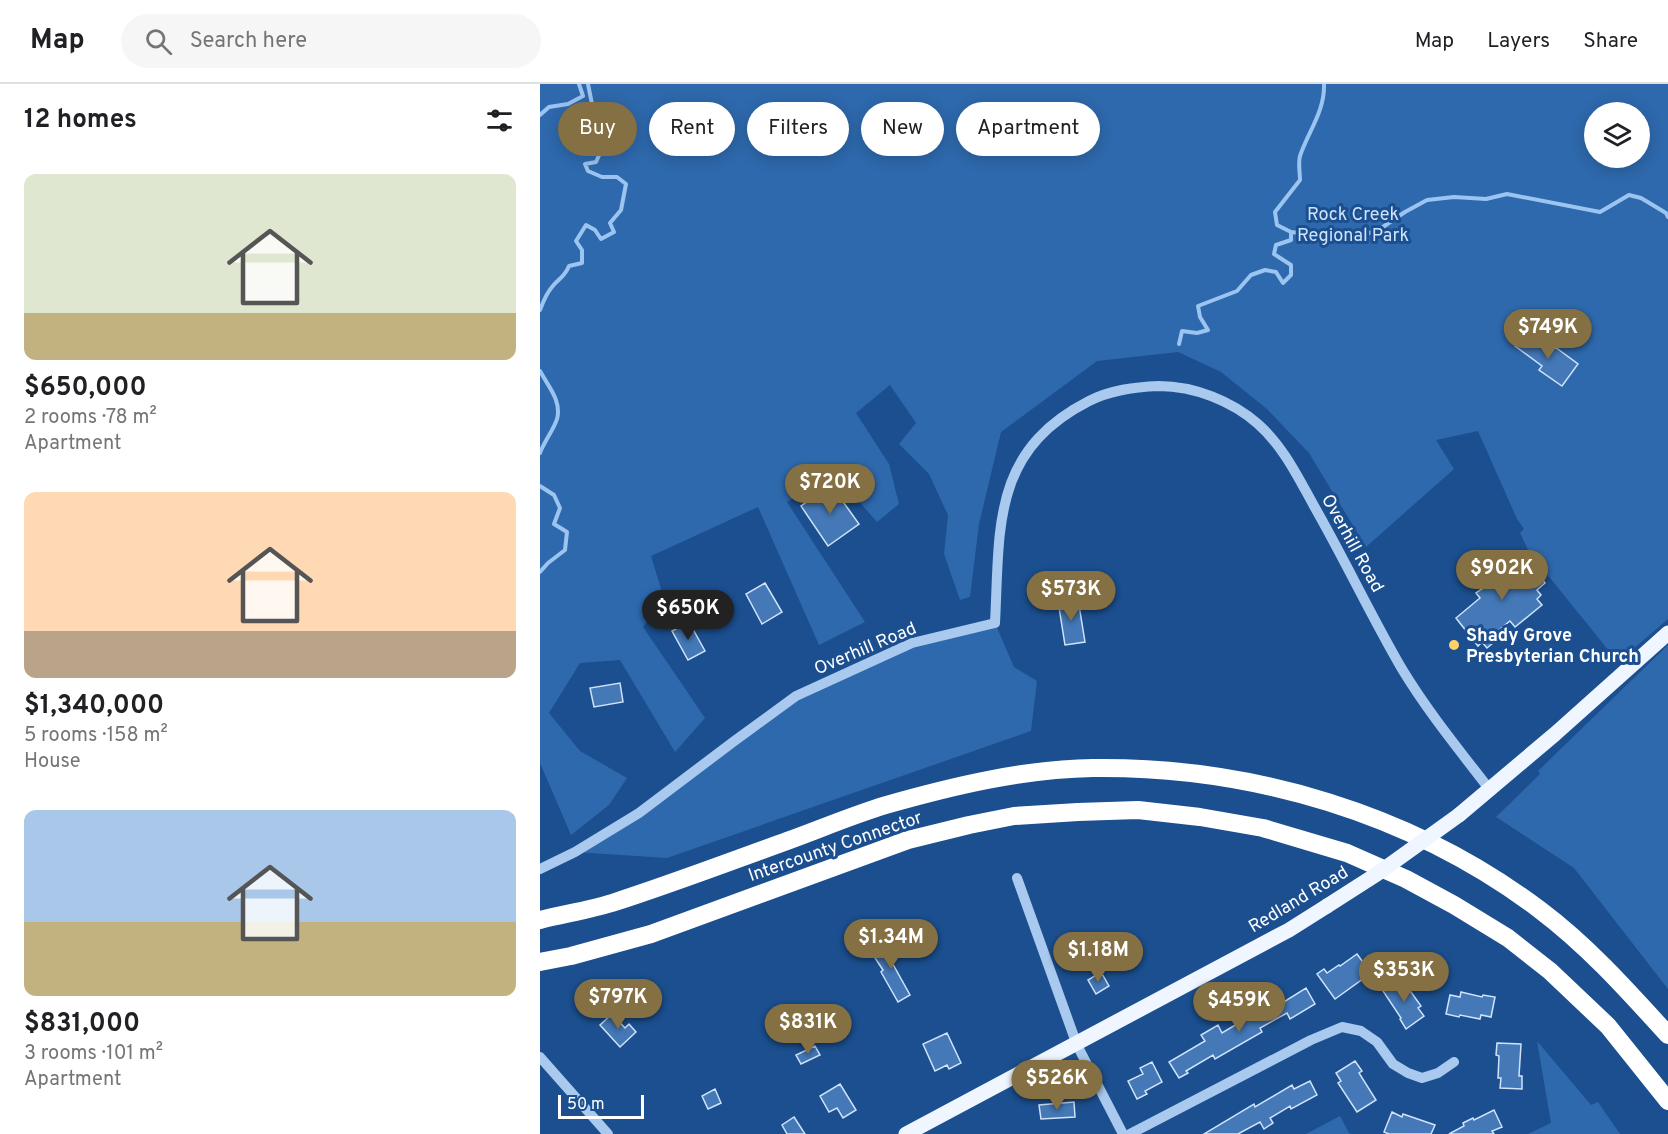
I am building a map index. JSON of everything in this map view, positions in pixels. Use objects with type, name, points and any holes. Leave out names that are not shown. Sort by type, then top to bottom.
[{"type":"highway","name":"Intercounty Connector","points":[[540,920],[610,904],[884,806],[963,786],[1029,773],[1092,768],[1176,770],[1259,783],[1318,799],[1380,819],[1452,855],[1492,877],[1540,910],[1604,964],[1668,1035]]},
{"type":"highway","name":"Intercounty Connector","points":[[540,962],[651,934],[908,840],[969,825],[1014,816],[1078,812],[1138,810],[1200,817],[1263,828],[1347,853],[1406,879],[1454,905],[1508,938],[1550,971],[1608,1026],[1668,1101]]},
{"type":"main road","name":"Redland Road","points":[[906,1134],[1077,1045],[1289,930],[1377,874],[1490,790],[1668,633]]},
{"type":"street","name":"Overhill Road","points":[[540,868],[575,852],[639,813],[796,696],[912,643],[995,623],[1000,522],[1006,496],[1024,455],[1034,442],[1062,416],[1096,397],[1130,388],[1168,386],[1205,394],[1241,411],[1270,437],[1298,477],[1403,669],[1441,727],[1490,790]]},
{"type":"street","points":[[1017,878],[1077,1045],[1123,1134]]},
{"type":"street","points":[[1130,1134],[1311,1040],[1342,1027],[1361,1031],[1377,1042],[1393,1064],[1422,1078],[1438,1073],[1454,1062]]},
{"type":"street","points":[[540,1057],[608,1134]]},
{"type":"green space","name":"Rock Creek Regional Park","points":[[540,84],[1668,84],[1668,619],[1618,662],[1529,552],[1520,533],[1524,529],[1517,519],[1478,431],[1436,440],[1454,469],[1366,547],[1309,453],[1267,409],[1221,372],[1178,352],[1097,361],[1001,432],[979,524],[970,597],[960,600],[944,554],[948,515],[929,474],[899,444],[916,423],[890,385],[856,413],[889,464],[899,504],[877,522],[834,473],[787,502],[865,622],[819,645],[758,507],[651,556],[664,599],[643,627],[705,718],[675,752],[620,660],[580,663],[549,713],[580,751],[627,778],[609,805],[571,835],[540,763]]},
{"type":"green space","points":[[995,623],[1014,667],[1037,681],[1031,731],[667,858],[575,852],[796,696],[912,643]]},
{"type":"green space","points":[[1668,645],[1668,989],[1574,868],[1496,817],[1540,774],[1538,771]]},
{"type":"green space","points":[[1537,1041],[1591,1105],[1598,1102],[1620,1134],[1528,1134],[1551,1123]]},
{"type":"green space","points":[[1340,1116],[1349,1133],[1352,1134],[1306,1134]]},
{"type":"building","points":[[1524,334],[1551,353],[1555,347],[1578,364],[1562,386],[1539,370],[1542,366],[1515,346]]},
{"type":"building","points":[[831,485],[859,524],[828,546],[801,506]]},
{"type":"building","points":[[1501,558],[1508,566],[1513,562],[1517,568],[1527,560],[1545,583],[1537,590],[1541,595],[1537,599],[1542,605],[1515,627],[1510,621],[1495,633],[1499,638],[1487,648],[1482,642],[1478,646],[1456,618],[1480,598],[1476,593],[1483,588],[1475,579]]},
{"type":"building","points":[[765,583],[782,612],[762,624],[746,594]]},
{"type":"building","points":[[1078,599],[1085,642],[1065,645],[1058,601]]},
{"type":"building","points":[[689,622],[705,651],[688,660],[672,631]]},
{"type":"building","points":[[620,683],[623,702],[594,707],[590,688]]},
{"type":"building","points":[[890,940],[897,952],[889,957],[910,995],[898,1002],[881,972],[883,970],[871,952]]},
{"type":"building","points":[[1357,954],[1371,973],[1335,999],[1317,974],[1324,969],[1327,973]]},
{"type":"building","points":[[1101,972],[1109,986],[1096,994],[1088,980]]},
{"type":"building","points":[[1401,978],[1421,1006],[1418,1008],[1424,1016],[1406,1029],[1383,991]]},
{"type":"building","points":[[1306,988],[1315,1004],[1290,1019],[1287,1013],[1260,1028],[1262,1032],[1215,1059],[1213,1055],[1186,1071],[1188,1073],[1179,1078],[1169,1062],[1205,1041],[1201,1035],[1218,1025],[1222,1033],[1268,1005],[1271,1010]]},
{"type":"building","points":[[1461,992],[1482,997],[1483,995],[1495,997],[1491,1017],[1481,1015],[1480,1019],[1446,1014],[1450,995],[1460,997]]},
{"type":"building","points":[[612,1014],[625,1028],[629,1024],[636,1032],[620,1047],[600,1025]]},
{"type":"building","points":[[947,1033],[961,1063],[949,1069],[947,1065],[935,1071],[923,1044]]},
{"type":"building","points":[[1497,1043],[1521,1044],[1519,1076],[1522,1076],[1522,1089],[1500,1088]]},
{"type":"building","points":[[815,1046],[820,1055],[801,1064],[796,1055]]},
{"type":"building","points":[[1355,1061],[1362,1071],[1359,1073],[1376,1100],[1357,1112],[1338,1083],[1341,1081],[1336,1073]]},
{"type":"building","points":[[1152,1062],[1162,1082],[1145,1091],[1147,1094],[1137,1099],[1128,1081],[1143,1074],[1140,1068]]},
{"type":"building","points":[[1310,1081],[1317,1095],[1291,1109],[1290,1106],[1270,1118],[1273,1123],[1264,1129],[1260,1122],[1238,1134],[1204,1134],[1254,1104],[1255,1107],[1292,1085],[1294,1089]]},
{"type":"building","points":[[840,1084],[856,1110],[843,1118],[837,1108],[829,1112],[820,1096]]},
{"type":"building","points":[[715,1089],[721,1103],[708,1109],[702,1096]]},
{"type":"building","points":[[1074,1102],[1075,1117],[1041,1119],[1039,1105]]},
{"type":"building","points":[[1494,1110],[1502,1127],[1492,1131],[1494,1134],[1449,1134],[1464,1126],[1463,1123]]},
{"type":"building","points":[[1392,1112],[1402,1117],[1403,1114],[1435,1125],[1431,1134],[1389,1134],[1384,1132]]},
{"type":"building","points":[[794,1117],[805,1134],[787,1134],[782,1125]]},
{"type":"waterway","points":[[540,115],[549,107],[568,104],[583,96],[579,84]]},
{"type":"waterway","points":[[540,310],[548,292],[569,266],[582,263],[582,250],[576,241],[586,225],[595,230],[601,239],[614,232],[610,223],[621,210],[626,184],[617,177],[602,177],[588,171],[585,164],[596,162],[601,151],[598,137],[580,138],[573,128],[578,119],[588,116],[592,104],[588,84]]},
{"type":"waterway","points":[[1324,84],[1322,103],[1300,156],[1300,180],[1275,212],[1277,225],[1291,232],[1309,234],[1331,232],[1353,237],[1377,231],[1427,200],[1454,197],[1486,199],[1507,194],[1600,212],[1629,195],[1641,198],[1666,213],[1668,217]]},
{"type":"waterway","points":[[1179,344],[1182,331],[1197,333],[1208,330],[1200,317],[1198,306],[1237,291],[1251,275],[1265,270],[1276,272],[1283,283],[1291,275],[1291,265],[1274,254],[1276,245],[1291,240],[1291,232]]},
{"type":"waterway","points":[[540,371],[558,406],[556,423],[540,453]]},
{"type":"waterway","points":[[540,486],[554,495],[560,508],[554,524],[567,532],[565,550],[540,572]]},
{"type":"place","name":"Shady Grove Presbyterian Church","points":[[1454,645]]}]
